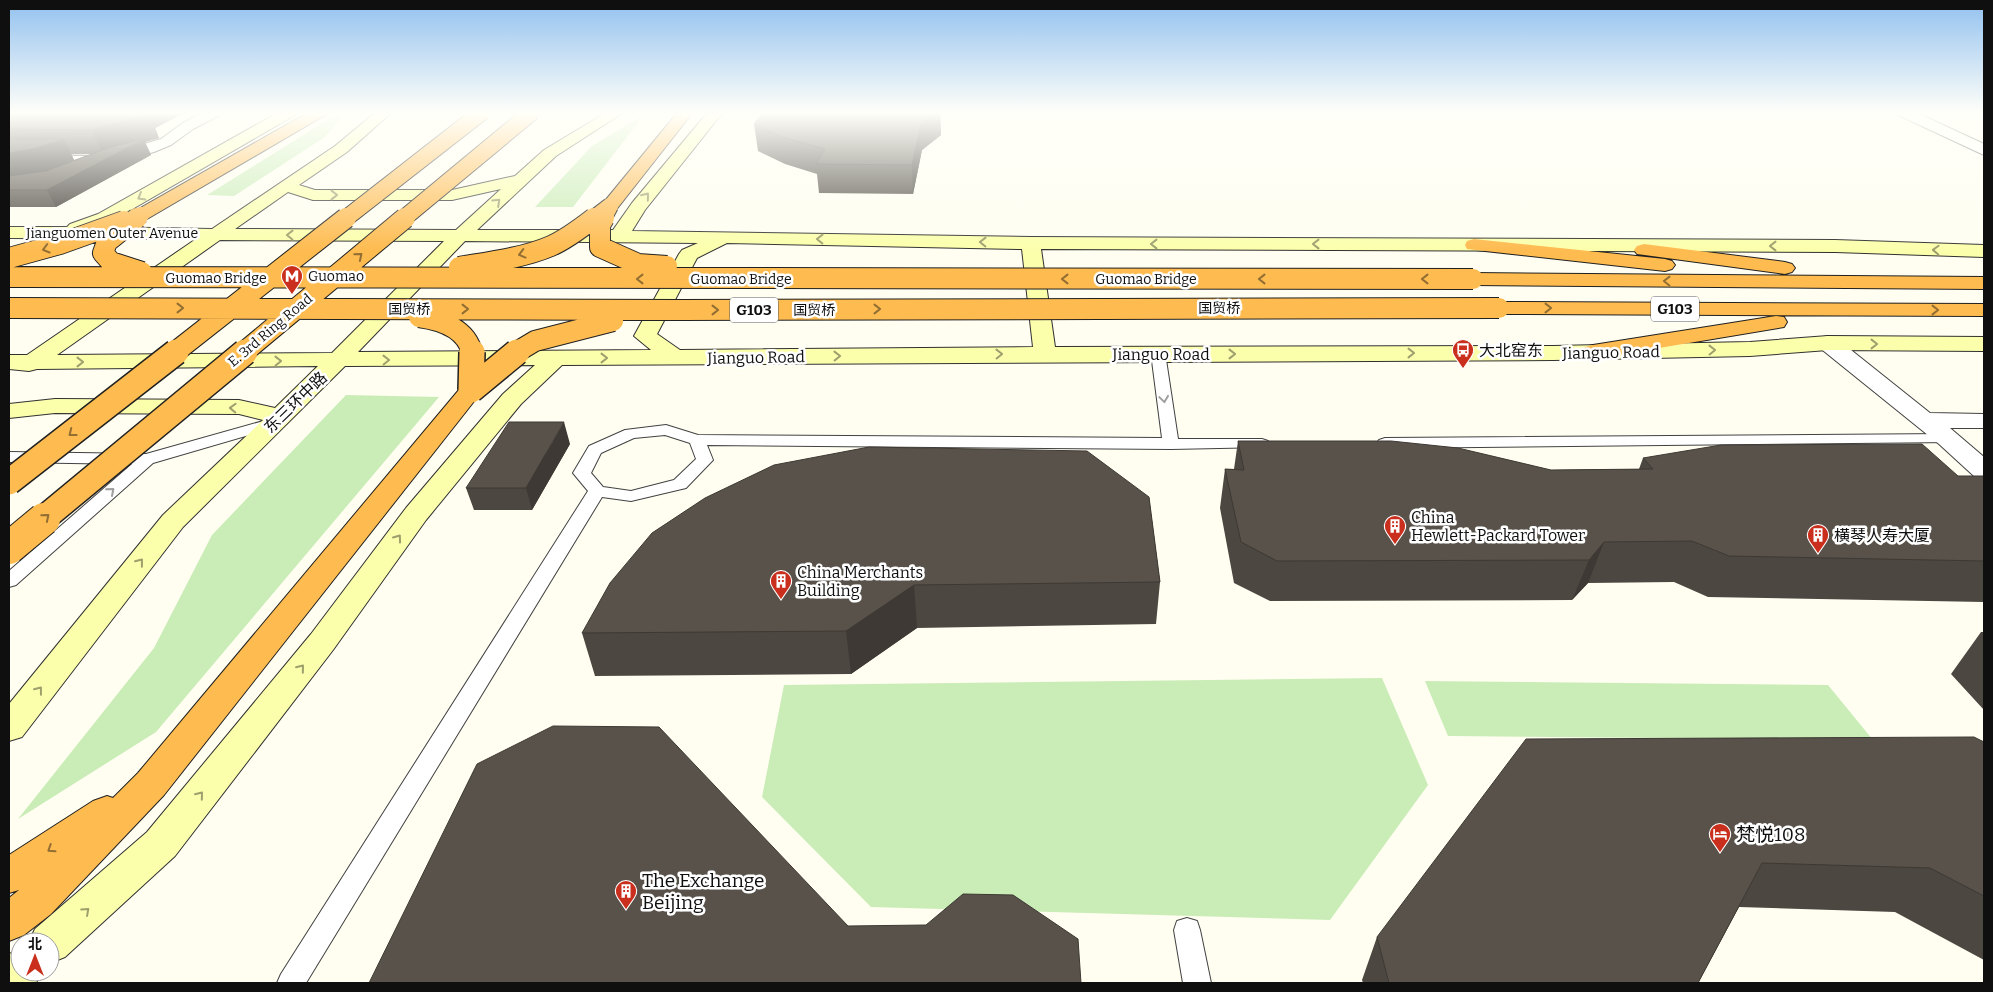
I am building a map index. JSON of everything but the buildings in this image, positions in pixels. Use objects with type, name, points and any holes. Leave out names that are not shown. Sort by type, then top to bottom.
[{"type":"highway","points":[[9,258],[60,244],[141,214],[239,158]]},
{"type":"highway","points":[[9,482],[423,158]]},
{"type":"highway","name":"E. 3rd Ring Road","points":[[9,548],[477,158]]},
{"type":"highway","points":[[649,158],[610,206],[600,225],[600,247],[638,264],[799,279]]},
{"type":"highway","points":[[383,280],[508,258],[550,246],[582,227],[610,206]]},
{"type":"highway","points":[[141,214],[107,242],[102,253],[111,262],[143,272],[197,278]]},
{"type":"highway","points":[[1474,245],[1821,283]]},
{"type":"highway","points":[[1608,246],[1902,283]]},
{"type":"highway","name":"Guomao Bridge","points":[[9,276],[383,280],[1474,279],[1821,283]]},
{"type":"highway","name":"G103","points":[[1821,283],[1984,283]]},
{"type":"highway","name":"国贸桥","points":[[9,308],[680,310],[1851,309]]},
{"type":"highway","points":[[9,322],[68,314],[146,308]]},
{"type":"highway","points":[[353,309],[428,318],[455,328],[470,344],[473,369],[471,390]]},
{"type":"highway","points":[[1594,352],[1851,309]]},
{"type":"highway","name":"G103","points":[[1851,309],[1984,310]]},
{"type":"highway","points":[[9,922],[36,901],[151,784],[471,390],[513,354],[535,341],[609,321],[680,310]]},
{"type":"highway","points":[[9,876],[151,784]]},
{"type":"street","points":[[63,233],[104,218],[209,158]]},
{"type":"street","points":[[9,378],[215,234],[328,158]]},
{"type":"street","name":"东三环中路","points":[[9,728],[173,521],[337,361],[462,235],[545,158]]},
{"type":"street","points":[[619,236],[638,206],[678,158]]},
{"type":"street","points":[[68,175],[108,159]]},
{"type":"street","points":[[288,186],[313,195],[452,195],[522,180]]},
{"type":"street","name":"Jianguomen Outer Avenue","points":[[9,232],[619,236]]},
{"type":"street","points":[[619,236],[1031,243],[1835,246],[1984,251]]},
{"type":"street","points":[[674,357],[645,336],[689,254],[726,238]]},
{"type":"street","points":[[1031,243],[1045,354]]},
{"type":"street","points":[[1828,344],[1948,439],[1984,471]]},
{"type":"street","name":"Jianguo Road","points":[[9,362],[1594,352],[1750,350],[1828,344],[1984,344]]},
{"type":"street","points":[[60,935],[161,844],[322,642],[416,514],[512,399],[556,358]]},
{"type":"street","points":[[9,411],[55,406],[238,407],[277,420]]},
{"type":"street","points":[[1924,420],[1984,421]]},
{"type":"lane","points":[[38,158],[108,159]]},
{"type":"lane","points":[[1158,354],[1171,444]]},
{"type":"lane","points":[[9,457],[147,459],[277,420]]},
{"type":"lane","points":[[697,440],[705,460],[680,484],[632,496],[597,490],[582,473],[595,450],[631,433],[666,430],[697,440],[1280,444]]},
{"type":"lane","points":[[1370,443],[1948,439]]},
{"type":"lane","points":[[9,580],[147,459]]},
{"type":"lane","points":[[291,983],[597,490]]},
{"type":"lane","points":[[1188,930],[1197,983]]},
{"type":"green space","points":[[266,158],[292,158],[234,196],[207,195]]},
{"type":"green space","points":[[581,158],[611,158],[573,207],[535,207]]},
{"type":"green space","points":[[346,395],[439,397],[156,732],[18,819],[154,648],[212,535]]},
{"type":"green space","points":[[1382,678],[1428,785],[1330,920],[871,907],[762,797],[784,685]]},
{"type":"green space","points":[[1425,681],[1828,685],[1873,740],[1448,736]]},
{"type":"place","name":"Guomao","points":[[292,295]]},
{"type":"place","name":"大北窑东","points":[[1463,369]]},
{"type":"place","name":"China Hewlett-Packard Tower","points":[[1395,545]]},
{"type":"place","name":"横琴人寿大厦","points":[[1818,554]]},
{"type":"place","name":"China Merchants Building","points":[[781,600]]},
{"type":"place","name":"梵悦108","points":[[1720,853]]},
{"type":"place","name":"The Exchange Beijing","points":[[626,910]]}]
